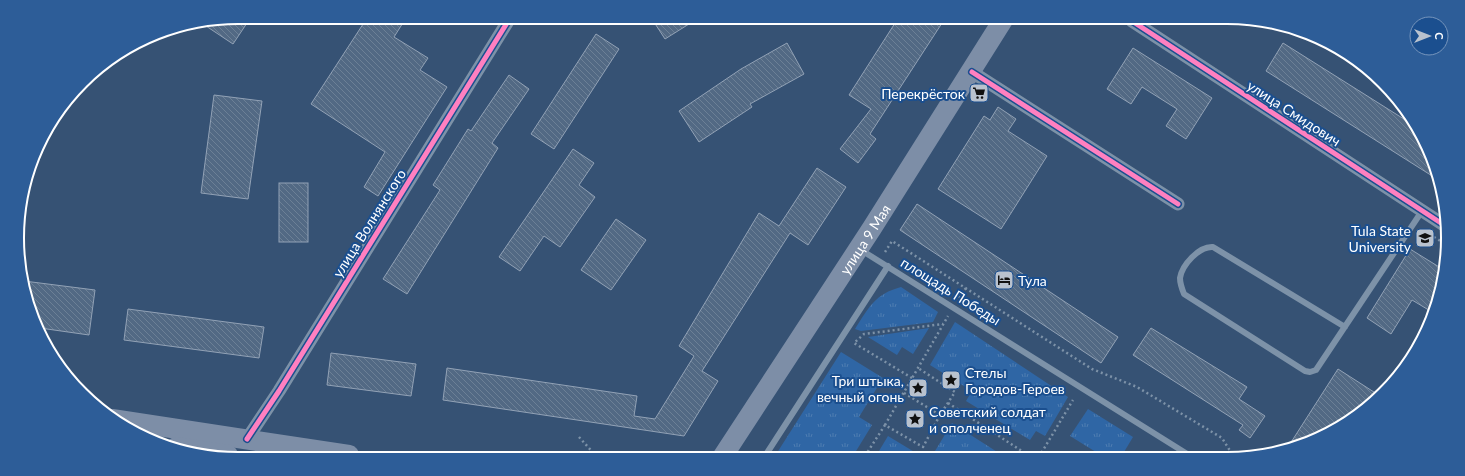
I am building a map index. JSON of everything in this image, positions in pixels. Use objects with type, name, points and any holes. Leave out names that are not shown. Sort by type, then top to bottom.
[{"type":"main road","name":"улица 9 Мая","points":[[726,452],[859,248],[972,72],[1001,24]]},
{"type":"main road","points":[[128,421],[330,452]]},
{"type":"street","name":"улица Волнянского","points":[[247,439],[279,391],[506,24]]},
{"type":"street","name":"улица Смидович","points":[[1137,24],[1441,223]]},
{"type":"street","points":[[972,72],[1178,204]]},
{"type":"lane","points":[[1345,327],[1213,247],[1206,246],[1198,250],[1182,274],[1181,286],[1184,294],[1305,371],[1310,372],[1316,370],[1345,327],[1422,211]]},
{"type":"lane","points":[[859,248],[888,266]]},
{"type":"lane","name":"площадь Победы","points":[[768,452],[888,266],[1184,452]]},
{"type":"path","points":[[879,261],[892,240],[1092,369],[1137,387],[1222,438],[1231,452]]},
{"type":"path","points":[[867,452],[885,425],[904,393],[943,324],[864,334],[854,342],[912,378]]},
{"type":"path","points":[[885,425],[922,447],[955,392],[918,368]]},
{"type":"path","points":[[904,393],[940,415]]},
{"type":"path","points":[[1042,452],[1073,400]]},
{"type":"path","points":[[948,403],[1023,452]]},
{"type":"path","points":[[580,437],[593,452]]},
{"type":"green space","points":[[901,287],[938,312],[933,322],[861,331],[855,329],[874,302],[885,293]]},
{"type":"green space","points":[[955,322],[1068,397],[1045,436],[1036,431],[1030,440],[966,401],[972,391],[930,365]]},
{"type":"green space","points":[[929,328],[913,354],[902,347],[897,355],[868,337]]},
{"type":"green space","points":[[841,352],[883,378],[859,417],[872,425],[855,452],[778,452]]},
{"type":"green space","points":[[1088,409],[1133,437],[1124,452],[1096,452],[1070,436]]},
{"type":"green space","points":[[952,423],[997,452],[934,452]]},
{"type":"green space","points":[[888,436],[914,452],[878,452]]},
{"type":"building","points":[[224,24],[246,24],[233,44],[207,26]]},
{"type":"building","points":[[363,24],[402,24],[394,37],[428,58],[420,70],[447,87],[378,196],[364,187],[385,152],[311,104]]},
{"type":"building","points":[[655,24],[689,24],[665,39]]},
{"type":"building","points":[[894,24],[941,24],[870,134],[876,139],[858,163],[840,149],[871,109],[849,95]]},
{"type":"building","points":[[596,34],[619,49],[554,149],[531,134]]},
{"type":"building","points":[[787,43],[804,74],[750,104],[752,107],[699,142],[679,111],[741,69]]},
{"type":"building","points":[[1283,43],[1406,120],[1419,143],[1432,176],[1266,71]]},
{"type":"building","points":[[1133,48],[1212,98],[1186,139],[1166,126],[1177,109],[1142,87],[1131,104],[1107,89]]},
{"type":"building","points":[[509,75],[529,89],[492,143],[498,148],[407,294],[383,279],[440,190],[433,185],[468,129],[471,131]]},
{"type":"building","points":[[214,95],[262,101],[248,199],[201,193]]},
{"type":"building","points":[[998,107],[1016,119],[1008,131],[1047,156],[1001,229],[938,189],[984,116],[990,120]]},
{"type":"building","points":[[573,149],[594,163],[579,185],[595,197],[560,247],[544,236],[520,271],[499,257]]},
{"type":"building","points":[[817,168],[846,187],[808,245],[790,233],[702,371],[718,381],[684,436],[443,400],[447,368],[637,396],[634,416],[655,419],[694,356],[679,346],[759,213],[779,226]]},
{"type":"building","points":[[279,183],[308,183],[308,242],[279,242]]},
{"type":"building","name":"Тула","points":[[917,204],[1118,337],[1101,363],[900,230]]},
{"type":"building","points":[[616,219],[646,240],[611,290],[581,270]]},
{"type":"building","points":[[1410,249],[1439,267],[1429,310],[1412,300],[1391,334],[1367,318]]},
{"type":"building","points":[[28,282],[95,290],[89,335],[44,329],[35,307]]},
{"type":"building","points":[[128,309],[264,327],[259,358],[124,340]]},
{"type":"building","points":[[1151,328],[1247,387],[1239,399],[1265,416],[1250,438],[1239,430],[1243,425],[1133,355]]},
{"type":"building","points":[[331,353],[416,364],[411,396],[327,385]]},
{"type":"building","points":[[1338,369],[1375,392],[1346,416],[1322,430],[1291,442]]},
{"type":"cycle path","points":[[247,439],[279,391],[506,24]]},
{"type":"cycle path","points":[[1137,24],[1441,223]]},
{"type":"cycle path","points":[[972,72],[1178,204]]},
{"type":"place","name":"Перекрёсток","points":[[979,93]]},
{"type":"place","name":"Tula State University","points":[[1425,238]]},
{"type":"place","name":"Тула","points":[[1004,280]]},
{"type":"place","name":"Стелы Городов-Героев","points":[[951,380]]},
{"type":"place","name":"Три штыка, вечный огонь","points":[[918,388]]},
{"type":"place","name":"Советский солдат и ополченец","points":[[915,419]]}]
